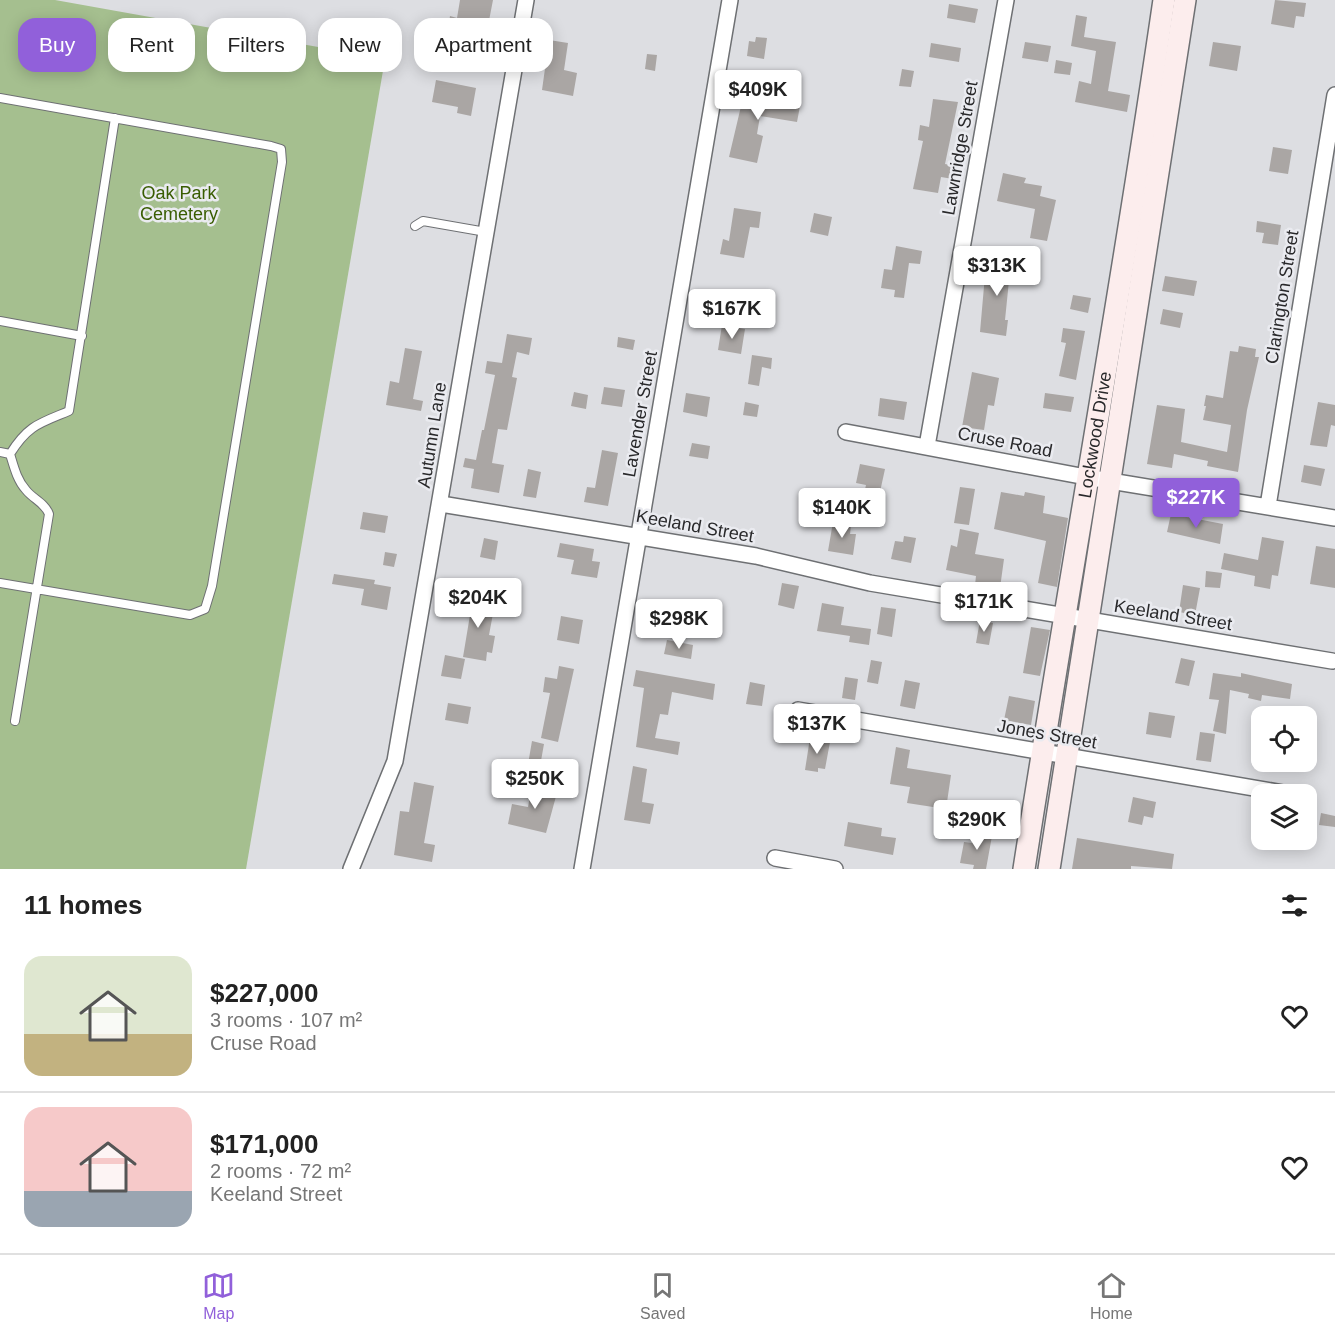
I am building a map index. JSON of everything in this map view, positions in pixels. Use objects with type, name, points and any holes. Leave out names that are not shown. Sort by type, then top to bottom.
[{"type":"main road","name":"Lockwood Drive","points":[[1024,869],[1086,477],[1133,212],[1164,0]]},
{"type":"main road","name":"Lockwood Drive","points":[[1048,869],[1108,481],[1140,301],[1185,0]]},
{"type":"street","name":"Autumn Lane","points":[[351,869],[395,760],[441,504],[526,0]]},
{"type":"street","name":"Lavender Street","points":[[582,869],[730,0]]},
{"type":"street","name":"Lawnridge Street","points":[[927,446],[1006,0]]},
{"type":"street","name":"Clarington Street","points":[[1268,506],[1335,95]]},
{"type":"street","name":"Cruse Road","points":[[846,432],[1108,481],[1335,518]]},
{"type":"street","name":"Keeland Street","points":[[441,504],[756,556],[870,583],[1332,661]]},
{"type":"street","name":"Jones Street","points":[[798,710],[1251,788]]},
{"type":"street","points":[[775,858],[835,869]]},
{"type":"lane","points":[[0,98],[271,146],[281,149],[282,162],[212,586],[205,609],[190,615],[0,583]]},
{"type":"lane","points":[[15,721],[39,588],[49,514],[46,507],[24,489],[16,476],[10,454],[20,438],[34,424],[69,411],[115,118]]},
{"type":"lane","points":[[415,226],[423,221],[486,232]]},
{"type":"lane","points":[[0,321],[82,336]]},
{"type":"lane","points":[[0,452],[10,454]]},
{"type":"green space","name":"Oak Park Cemetery","points":[[0,0],[55,0],[156,18],[108,18],[108,72],[195,72],[195,25],[207,27],[207,72],[306,72],[306,45],[318,47],[318,72],[383,72],[246,869],[0,869]]},
{"type":"building","points":[[460,0],[493,0],[490,18],[457,18]]},
{"type":"building","points":[[1275,0],[1306,3],[1304,17],[1296,16],[1294,28],[1271,24]]},
{"type":"building","points":[[949,4],[978,9],[975,23],[947,18]]},
{"type":"building","points":[[1076,15],[1087,17],[1084,37],[1116,42],[1108,91],[1130,95],[1127,112],[1075,102],[1079,81],[1091,84],[1096,51],[1071,46]]},
{"type":"building","points":[[756,37],[767,38],[764,59],[747,56],[749,41],[755,42]]},
{"type":"building","points":[[553,41],[568,43],[564,70],[577,73],[573,96],[542,90],[545,72],[553,72]]},
{"type":"building","points":[[1025,42],[1051,46],[1048,62],[1022,58]]},
{"type":"building","points":[[1213,42],[1241,46],[1237,71],[1209,66]]},
{"type":"building","points":[[931,43],[961,48],[959,62],[929,57]]},
{"type":"building","points":[[647,54],[657,55],[655,71],[645,69]]},
{"type":"building","points":[[1056,60],[1072,63],[1070,75],[1054,73]]},
{"type":"building","points":[[902,69],[914,71],[911,87],[899,86]]},
{"type":"building","points":[[759,77],[775,79],[771,102],[800,106],[797,122],[760,116],[757,134],[763,136],[757,163],[729,157],[742,102],[754,104]]},
{"type":"building","points":[[436,80],[476,88],[471,116],[457,113],[458,107],[432,102]]},
{"type":"building","points":[[933,99],[958,102],[945,164],[955,166],[953,179],[941,177],[938,193],[913,189],[923,141],[918,140],[920,125],[929,127]]},
{"type":"building","points":[[1273,147],[1292,150],[1288,174],[1269,171]]},
{"type":"building","points":[[1003,173],[1026,178],[1024,183],[1042,186],[1040,196],[1056,200],[1047,241],[1030,238],[1035,209],[997,201]]},
{"type":"building","points":[[734,208],[761,212],[759,228],[750,227],[744,258],[720,254],[723,239],[729,241]]},
{"type":"building","points":[[814,213],[832,217],[828,236],[810,232]]},
{"type":"building","points":[[1257,221],[1281,225],[1278,245],[1262,243],[1264,233],[1256,232]]},
{"type":"building","points":[[896,246],[922,251],[920,264],[909,263],[904,298],[894,297],[895,290],[881,288],[884,269],[892,270]]},
{"type":"building","points":[[999,249],[1012,251],[1005,320],[1008,320],[1006,336],[980,332],[985,275],[996,276]]},
{"type":"building","points":[[1165,276],[1197,281],[1194,296],[1162,291]]},
{"type":"building","points":[[1073,295],[1091,298],[1088,313],[1070,309]]},
{"type":"building","points":[[1163,309],[1183,313],[1180,328],[1160,324]]},
{"type":"building","points":[[722,325],[745,329],[741,354],[718,350]]},
{"type":"building","points":[[1063,328],[1085,331],[1076,380],[1059,376],[1066,343],[1061,342]]},
{"type":"building","points":[[507,334],[532,338],[529,355],[517,352],[512,377],[517,378],[507,430],[498,429],[492,463],[504,465],[499,493],[471,488],[474,469],[463,467],[465,458],[476,460],[482,430],[484,430],[495,375],[485,373],[487,361],[502,363]]},
{"type":"building","points":[[618,337],[635,340],[633,350],[617,347]]},
{"type":"building","points":[[1239,346],[1256,349],[1255,357],[1259,357],[1247,410],[1238,472],[1207,466],[1208,461],[1174,454],[1172,468],[1147,464],[1157,405],[1185,409],[1181,442],[1227,452],[1231,425],[1203,420],[1206,406],[1204,406],[1206,395],[1223,398],[1230,351],[1238,352]]},
{"type":"building","points":[[405,348],[422,351],[413,399],[423,401],[421,411],[386,405],[390,381],[399,383]]},
{"type":"building","points":[[752,355],[772,358],[771,369],[762,367],[759,386],[748,384]]},
{"type":"building","points":[[972,372],[999,378],[994,406],[988,405],[984,430],[962,427]]},
{"type":"building","points":[[604,387],[625,390],[622,407],[601,404]]},
{"type":"building","points":[[574,392],[588,395],[586,409],[571,406]]},
{"type":"building","points":[[686,393],[710,397],[707,417],[683,412]]},
{"type":"building","points":[[1045,393],[1074,397],[1071,412],[1043,408]]},
{"type":"building","points":[[880,398],[907,402],[904,420],[878,416]]},
{"type":"building","points":[[745,402],[759,405],[757,417],[743,415]]},
{"type":"building","points":[[1318,402],[1335,405],[1335,426],[1331,425],[1327,447],[1310,445]]},
{"type":"building","points":[[692,443],[710,446],[708,459],[689,456]]},
{"type":"building","points":[[602,450],[618,453],[608,506],[584,502],[587,487],[595,488]]},
{"type":"building","points":[[860,464],[885,469],[878,501],[863,498],[866,485],[856,483]]},
{"type":"building","points":[[1304,465],[1325,469],[1321,486],[1301,482]]},
{"type":"building","points":[[528,469],[541,472],[536,498],[523,496]]},
{"type":"building","points":[[960,487],[975,489],[969,525],[954,523]]},
{"type":"building","points":[[1001,492],[1024,496],[1025,492],[1045,496],[1043,513],[1068,518],[1057,587],[1038,583],[1046,541],[994,529]]},
{"type":"building","points":[[363,512],[388,516],[385,533],[360,529]]},
{"type":"building","points":[[1171,514],[1223,524],[1220,544],[1167,532]]},
{"type":"building","points":[[833,522],[851,525],[850,534],[856,534],[853,555],[828,551]]},
{"type":"building","points":[[960,529],[979,533],[975,554],[1004,559],[1000,588],[975,585],[976,576],[946,570],[951,545],[957,547]]},
{"type":"building","points":[[904,536],[916,538],[911,563],[891,559],[895,541],[903,542]]},
{"type":"building","points":[[1262,537],[1284,541],[1278,576],[1272,575],[1270,589],[1254,586],[1255,576],[1221,569],[1224,553],[1258,560]]},
{"type":"building","points":[[484,538],[498,541],[495,560],[480,557]]},
{"type":"building","points":[[560,543],[594,549],[592,561],[600,562],[597,578],[571,574],[574,560],[557,557]]},
{"type":"building","points":[[1316,546],[1335,549],[1335,588],[1310,584]]},
{"type":"building","points":[[385,552],[397,554],[394,567],[383,565]]},
{"type":"building","points":[[1206,571],[1222,573],[1220,588],[1205,587]]},
{"type":"building","points":[[334,574],[375,580],[374,584],[391,587],[387,610],[361,605],[364,589],[332,584]]},
{"type":"building","points":[[782,583],[799,586],[794,609],[778,605]]},
{"type":"building","points":[[1183,585],[1200,588],[1195,615],[1179,612]]},
{"type":"building","points":[[462,598],[495,603],[489,635],[495,636],[492,653],[487,652],[486,661],[463,657],[470,615],[459,613]]},
{"type":"building","points":[[661,601],[685,605],[682,621],[658,616]]},
{"type":"building","points":[[822,603],[844,607],[841,625],[871,629],[869,645],[849,642],[850,636],[817,631]]},
{"type":"building","points":[[881,607],[896,609],[892,637],[877,634]]},
{"type":"building","points":[[561,616],[583,620],[579,644],[557,640]]},
{"type":"building","points":[[980,620],[993,623],[989,645],[976,643]]},
{"type":"building","points":[[1031,627],[1050,630],[1040,676],[1023,673]]},
{"type":"building","points":[[667,640],[693,645],[691,659],[664,654]]},
{"type":"building","points":[[445,655],[465,659],[461,679],[441,676]]},
{"type":"building","points":[[1181,658],[1195,661],[1189,686],[1175,683]]},
{"type":"building","points":[[871,660],[882,662],[878,684],[867,682]]},
{"type":"building","points":[[559,666],[574,669],[558,742],[541,738],[550,693],[543,692],[545,677],[557,679]]},
{"type":"building","points":[[636,670],[715,684],[713,700],[672,692],[668,715],[660,714],[655,738],[680,742],[678,755],[636,747],[644,688],[633,686]]},
{"type":"building","points":[[1213,673],[1241,677],[1241,673],[1292,684],[1290,699],[1262,695],[1261,701],[1248,698],[1249,694],[1230,690],[1226,734],[1213,731],[1219,700],[1209,699]]},
{"type":"building","points":[[845,677],[858,679],[855,700],[842,698]]},
{"type":"building","points":[[905,680],[920,683],[915,709],[900,706]]},
{"type":"building","points":[[750,682],[765,685],[762,706],[746,704]]},
{"type":"building","points":[[1009,696],[1035,701],[1031,725],[1004,720]]},
{"type":"building","points":[[448,703],[471,707],[468,724],[445,720]]},
{"type":"building","points":[[1149,712],[1175,716],[1171,738],[1146,734]]},
{"type":"building","points":[[1200,732],[1215,734],[1211,762],[1196,760]]},
{"type":"building","points":[[810,738],[830,742],[825,769],[818,768],[818,772],[805,770]]},
{"type":"building","points":[[532,741],[544,744],[539,772],[527,770]]},
{"type":"building","points":[[896,747],[910,750],[907,768],[951,775],[946,809],[907,803],[910,787],[890,784]]},
{"type":"building","points":[[633,766],[647,769],[642,802],[654,804],[650,824],[624,820]]},
{"type":"building","points":[[414,782],[434,786],[424,843],[435,845],[432,862],[394,855],[400,811],[409,812]]},
{"type":"building","points":[[532,785],[558,789],[546,833],[508,824],[512,804],[528,807]]},
{"type":"building","points":[[1133,797],[1156,802],[1153,818],[1144,816],[1142,825],[1128,822]]},
{"type":"building","points":[[1321,813],[1335,816],[1335,827],[1319,825]]},
{"type":"building","points":[[848,822],[882,828],[881,836],[896,838],[893,855],[844,846]]},
{"type":"building","points":[[973,833],[992,836],[986,869],[973,869],[974,865],[960,863],[964,842],[972,843]]},
{"type":"building","points":[[1077,838],[1174,854],[1172,869],[1131,866],[1131,869],[1072,869]]}]
